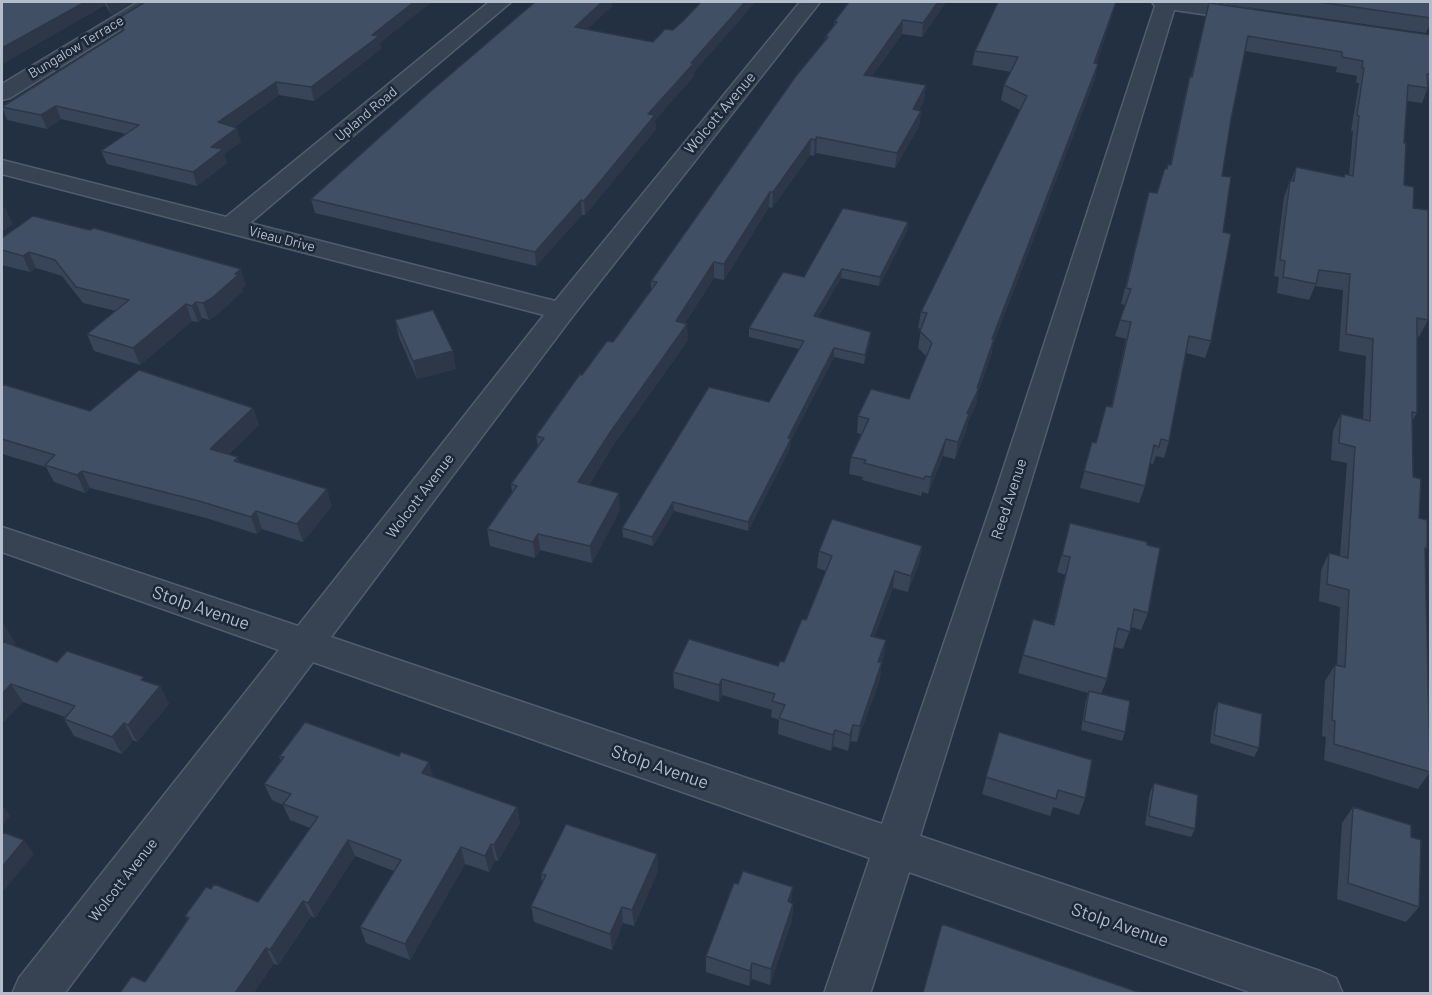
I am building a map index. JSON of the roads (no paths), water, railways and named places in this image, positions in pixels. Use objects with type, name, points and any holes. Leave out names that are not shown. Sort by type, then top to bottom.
[{"type":"street","name":"Bungalow Terrace","points":[[2,93],[151,2]]},
{"type":"street","name":"Upland Road","points":[[231,226],[501,2]]},
{"type":"street","name":"Wolcott Avenue","points":[[35,993],[562,311],[810,2]]},
{"type":"street","points":[[1164,2],[1270,18]]},
{"type":"street","name":"Reed Avenue","points":[[847,993],[1012,492],[1164,2]]},
{"type":"street","name":"Vieau Drive","points":[[2,167],[562,311]]},
{"type":"street","name":"Stolp Avenue","points":[[2,539],[1320,993]]}]
